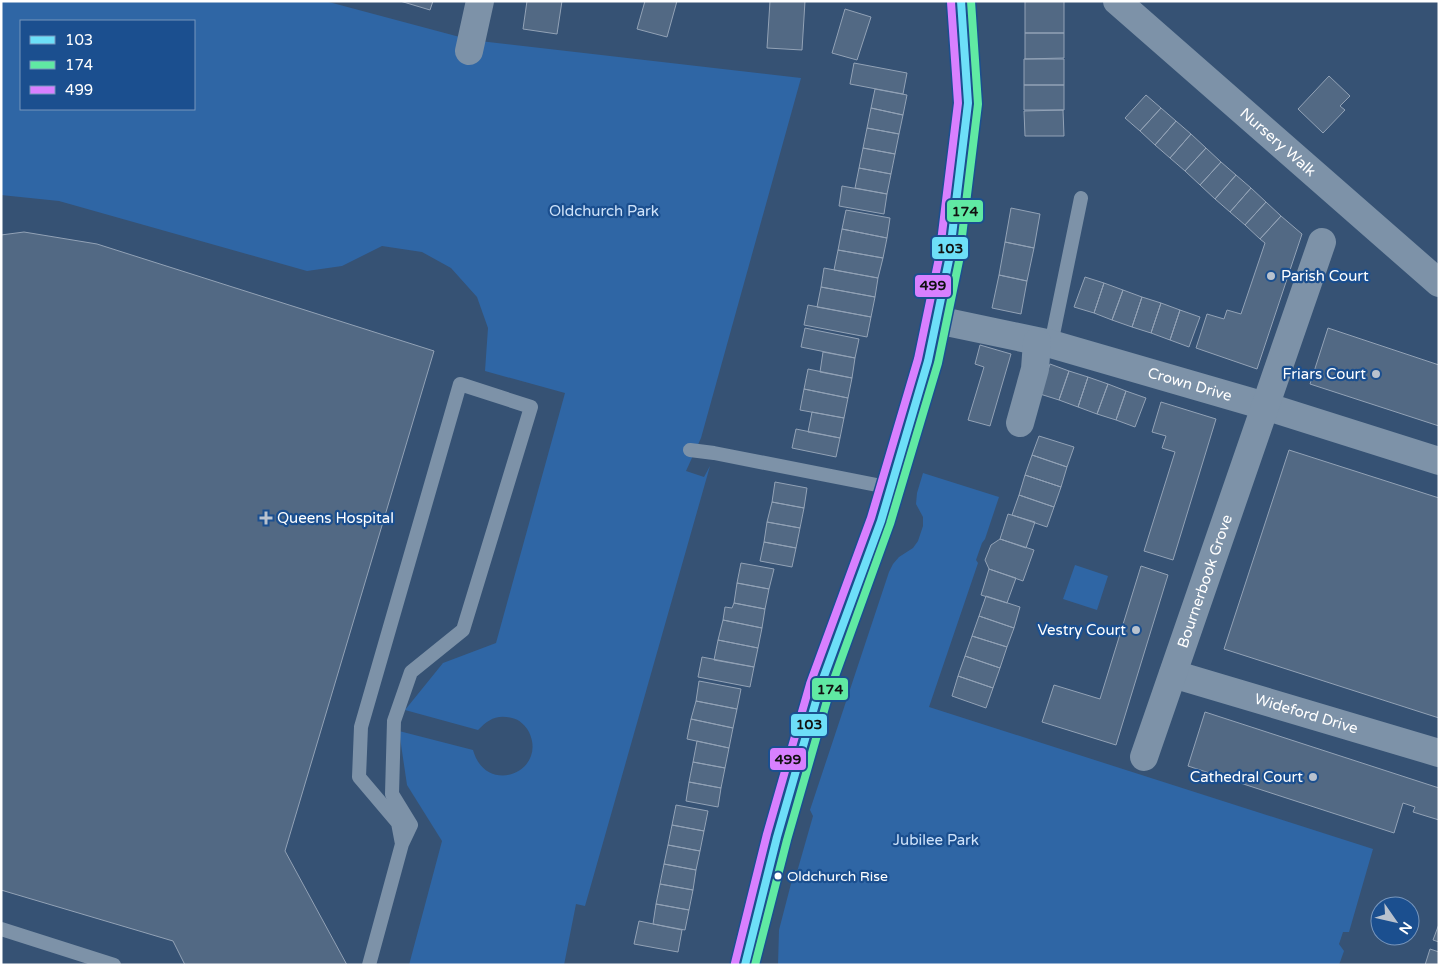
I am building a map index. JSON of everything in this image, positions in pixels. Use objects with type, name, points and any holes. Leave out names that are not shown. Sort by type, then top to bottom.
[{"type":"street","points":[[469,51],[480,1]]},
{"type":"street","points":[[745,965],[777,837],[820,687],[892,488],[928,361],[950,260],[968,103],[961,1]]},
{"type":"street","name":"Nursery Walk","points":[[1117,1],[1439,283]]},
{"type":"street","name":"Bournerbook Grove","points":[[1144,757],[1322,242]]},
{"type":"street","name":"Crown Drive","points":[[937,320],[1044,343],[1265,406],[1439,461]]},
{"type":"street","points":[[1020,423],[1044,343]]},
{"type":"street","name":"Wideford Drive","points":[[1173,674],[1439,753]]},
{"type":"lane","points":[[1044,343],[1081,198]]},
{"type":"lane","points":[[369,965],[402,844],[411,825],[392,794],[394,721],[411,672],[464,630],[530,407],[460,384],[361,727],[359,778],[398,823],[402,844]]},
{"type":"lane","points":[[690,450],[892,488]]},
{"type":"lane","points":[[1,929],[114,965]]},
{"type":"green space","name":"Oldchurch Park","points":[[1,1],[325,1],[471,40],[801,78],[701,438],[686,471],[704,477],[710,466],[585,906],[576,904],[564,965],[409,965],[442,841],[407,785],[399,731],[473,750],[480,764],[490,773],[501,776],[513,774],[523,768],[530,758],[533,746],[529,732],[522,723],[515,719],[497,717],[485,723],[478,730],[405,710],[443,663],[496,643],[565,393],[485,371],[488,328],[477,297],[451,268],[422,252],[382,246],[342,266],[307,271],[59,201],[1,195]]},
{"type":"green space","name":"Jubilee Park","points":[[923,473],[999,497],[976,560],[978,563],[929,707],[1373,849],[1349,932],[1343,932],[1339,944],[1344,951],[1339,965],[778,965],[779,930],[793,876],[797,872],[813,816],[810,810],[889,572],[899,557],[913,548],[918,541],[923,526],[923,517],[916,504]]},
{"type":"green space","points":[[1075,565],[1108,576],[1097,610],[1063,599]]},
{"type":"building","points":[[400,1],[433,1],[430,10]]},
{"type":"building","points":[[527,1],[562,1],[557,34],[523,29]]},
{"type":"building","points":[[645,1],[677,1],[667,37],[637,29]]},
{"type":"building","points":[[770,1],[805,1],[802,50],[767,48]]},
{"type":"building","points":[[1025,1],[1064,1],[1064,33],[1025,33]]},
{"type":"building","points":[[845,9],[871,17],[857,60],[832,53]]},
{"type":"building","points":[[1025,33],[1064,33],[1064,58],[1025,59]]},
{"type":"building","points":[[1024,59],[1064,59],[1064,85],[1024,85]]},
{"type":"building","points":[[854,63],[907,73],[903,94],[850,84]]},
{"type":"building","points":[[1329,76],[1350,96],[1340,106],[1345,110],[1323,133],[1298,109]]},
{"type":"building","points":[[1024,85],[1064,85],[1064,110],[1024,110]]},
{"type":"building","points":[[875,89],[907,95],[903,115],[871,108]]},
{"type":"building","points":[[1146,95],[1161,108],[1140,131],[1125,118]]},
{"type":"building","points":[[871,108],[903,115],[899,134],[867,128]]},
{"type":"building","points":[[1161,108],[1176,121],[1155,145],[1140,131]]},
{"type":"building","points":[[1063,110],[1064,136],[1025,136],[1024,111]]},
{"type":"building","points":[[1176,121],[1191,134],[1170,158],[1155,145]]},
{"type":"building","points":[[867,128],[899,134],[895,154],[863,148]]},
{"type":"building","points":[[1191,134],[1206,148],[1185,171],[1170,158]]},
{"type":"building","points":[[863,148],[895,154],[891,174],[859,168]]},
{"type":"building","points":[[1206,148],[1221,162],[1200,185],[1185,171]]},
{"type":"building","points":[[1221,162],[1236,175],[1215,199],[1200,185]]},
{"type":"building","points":[[859,168],[891,174],[887,194],[855,188]]},
{"type":"building","points":[[1236,175],[1251,188],[1230,212],[1215,199]]},
{"type":"building","points":[[842,186],[887,194],[884,214],[839,206]]},
{"type":"building","points":[[1251,188],[1266,202],[1245,225],[1230,212]]},
{"type":"building","points":[[1266,202],[1281,216],[1260,239],[1245,225]]},
{"type":"building","points":[[1011,208],[1040,214],[1034,248],[1005,242]]},
{"type":"building","points":[[846,210],[890,218],[887,238],[842,229]]},
{"type":"building","name":"Parish Court","points":[[1281,216],[1302,234],[1257,369],[1196,348],[1207,314],[1224,319],[1227,310],[1241,314],[1265,243],[1260,239]]},
{"type":"building","points":[[842,229],[887,238],[883,258],[838,250]]},
{"type":"building","name":"Queens Hospital","points":[[24,232],[97,244],[434,351],[285,851],[347,965],[185,965],[173,941],[1,890],[1,235]]},
{"type":"building","points":[[1005,242],[1034,248],[1027,281],[999,275]]},
{"type":"building","points":[[838,250],[883,258],[878,278],[834,270]]},
{"type":"building","points":[[824,268],[878,278],[875,297],[821,287]]},
{"type":"building","points":[[999,275],[1027,281],[1021,314],[992,308]]},
{"type":"building","points":[[1085,277],[1104,283],[1094,313],[1074,307]]},
{"type":"building","points":[[1104,283],[1123,290],[1112,320],[1094,313]]},
{"type":"building","points":[[821,287],[875,297],[871,317],[817,307]]},
{"type":"building","points":[[1123,290],[1142,297],[1132,327],[1112,320]]},
{"type":"building","points":[[1142,297],[1161,303],[1151,333],[1132,327]]},
{"type":"building","points":[[1161,303],[1180,310],[1170,340],[1151,333]]},
{"type":"building","points":[[808,305],[871,317],[867,337],[804,325]]},
{"type":"building","points":[[1180,310],[1200,317],[1189,347],[1170,340]]},
{"type":"building","points":[[805,328],[859,339],[855,358],[801,347]]},
{"type":"building","name":"Friars Court","points":[[1328,328],[1439,365],[1439,426],[1310,384]]},
{"type":"building","points":[[980,345],[1011,354],[990,426],[968,420],[984,367],[975,364]]},
{"type":"building","points":[[823,352],[855,358],[852,378],[820,372]]},
{"type":"building","points":[[1050,364],[1069,371],[1059,400],[1040,394]]},
{"type":"building","points":[[808,369],[852,378],[848,398],[804,389]]},
{"type":"building","points":[[1069,371],[1088,377],[1078,407],[1059,400]]},
{"type":"building","points":[[1088,377],[1108,384],[1097,414],[1078,407]]},
{"type":"building","points":[[1108,384],[1126,391],[1116,420],[1097,414]]},
{"type":"building","points":[[804,389],[848,398],[844,418],[800,410]]},
{"type":"building","points":[[1126,391],[1146,398],[1135,427],[1116,420]]},
{"type":"building","points":[[1161,402],[1216,419],[1173,560],[1144,551],[1175,452],[1162,448],[1166,436],[1152,432]]},
{"type":"building","points":[[812,412],[844,418],[840,438],[808,432]]},
{"type":"building","points":[[796,429],[840,438],[836,457],[792,448]]},
{"type":"building","points":[[1039,436],[1074,447],[1067,467],[1032,455]]},
{"type":"building","points":[[1289,450],[1439,498],[1439,718],[1224,649]]},
{"type":"building","points":[[1032,455],[1067,467],[1061,487],[1025,475]]},
{"type":"building","points":[[1025,475],[1061,487],[1054,507],[1019,495]]},
{"type":"building","points":[[775,482],[807,488],[804,508],[772,502]]},
{"type":"building","points":[[1019,495],[1054,507],[1047,527],[1012,515]]},
{"type":"building","points":[[772,502],[804,508],[800,528],[767,522]]},
{"type":"building","points":[[1008,514],[1035,522],[1026,548],[1000,539]]},
{"type":"building","points":[[767,522],[800,528],[796,548],[764,542]]},
{"type":"building","points":[[1000,539],[1034,550],[1023,581],[989,569],[985,560],[991,545]]},
{"type":"building","points":[[764,542],[796,548],[792,567],[760,561]]},
{"type":"building","points":[[741,563],[774,569],[769,589],[737,583]]},
{"type":"building","name":"Vestry Court","points":[[1141,566],[1168,575],[1116,745],[1042,722],[1054,685],[1100,699]]},
{"type":"building","points":[[989,569],[1016,578],[1007,603],[981,595]]},
{"type":"building","points":[[737,583],[769,589],[765,609],[734,603]]},
{"type":"building","points":[[986,596],[1020,607],[1014,628],[979,616]]},
{"type":"building","points":[[734,603],[765,609],[762,628],[723,620],[725,607],[732,608]]},
{"type":"building","points":[[979,616],[1014,628],[1007,647],[972,636]]},
{"type":"building","points":[[723,620],[762,628],[758,648],[718,640]]},
{"type":"building","points":[[972,636],[1007,647],[1000,668],[965,656]]},
{"type":"building","points":[[718,640],[758,648],[754,667],[714,660]]},
{"type":"building","points":[[965,656],[1000,668],[993,688],[958,676]]},
{"type":"building","points":[[702,657],[754,667],[750,687],[698,677]]},
{"type":"building","points":[[958,676],[993,688],[986,708],[952,696]]},
{"type":"building","points":[[699,681],[741,689],[737,709],[696,701]]},
{"type":"building","points":[[696,701],[737,709],[733,728],[691,719]]},
{"type":"building","name":"Cathedral Court","points":[[1205,712],[1439,788],[1439,820],[1413,812],[1415,807],[1403,803],[1394,833],[1188,766]]},
{"type":"building","points":[[691,719],[733,728],[729,748],[687,739]]},
{"type":"building","points":[[697,741],[729,748],[725,768],[693,762]]},
{"type":"building","points":[[693,762],[725,768],[721,788],[689,782]]},
{"type":"building","points":[[689,782],[721,788],[718,807],[686,801]]},
{"type":"building","points":[[676,805],[708,811],[704,831],[672,825]]},
{"type":"building","points":[[672,825],[704,831],[700,851],[668,845]]},
{"type":"building","points":[[668,845],[700,851],[696,870],[664,864]]},
{"type":"building","points":[[664,864],[696,870],[693,890],[660,884]]},
{"type":"building","points":[[660,884],[693,890],[689,910],[656,904]]},
{"type":"building","points":[[656,904],[689,910],[685,930],[653,924]]},
{"type":"building","points":[[639,921],[682,930],[678,952],[634,944]]},
{"type":"building","points":[[1439,924],[1439,942],[1433,940]]},
{"type":"building","points":[[1430,949],[1439,952],[1439,965],[1425,965]]},
{"type":"transit line","name":"103","points":[[745,965],[777,837],[820,687],[881,521],[928,361],[949,260],[968,103],[961,1]]},
{"type":"transit line","name":"174","points":[[755,965],[787,840],[830,690],[890,524],[938,363],[959,261],[978,104],[971,1]]},
{"type":"transit line","name":"499","points":[[735,963],[767,834],[810,684],[871,518],[918,359],[939,258],[958,103],[951,2]]},
{"type":"place","name":"Parish Court","points":[[1271,276]]},
{"type":"place","name":"Friars Court","points":[[1376,374]]},
{"type":"place","name":"Queens Hospital","points":[[266,518]]},
{"type":"place","name":"Vestry Court","points":[[1136,630]]},
{"type":"place","name":"Cathedral Court","points":[[1313,777]]},
{"type":"place","name":"Oldchurch Rise","points":[[778,876]]}]
